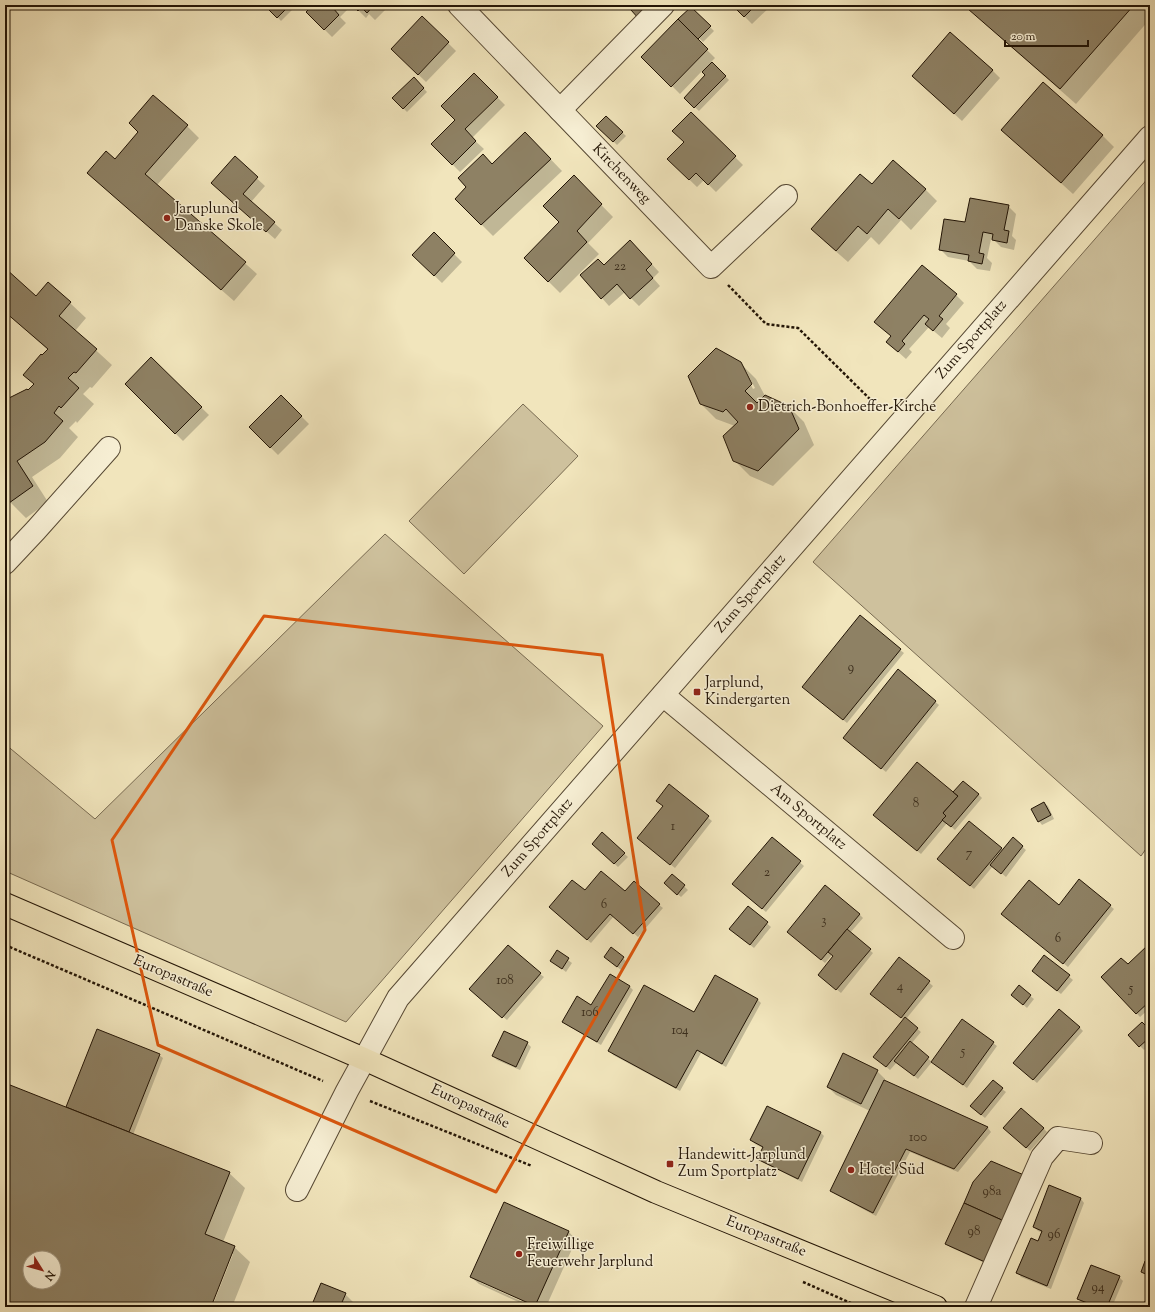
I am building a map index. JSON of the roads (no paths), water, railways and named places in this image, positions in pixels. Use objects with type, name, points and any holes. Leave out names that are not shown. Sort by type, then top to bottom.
[{"type":"main road","name":"Europastraße","points":[[5,904],[364,1059],[656,1192],[936,1307]]},
{"type":"street","name":"Kirchenweg","points":[[459,5],[711,267],[786,196]]},
{"type":"street","points":[[560,110],[663,5]]},
{"type":"street","name":"Zum Sportplatz","points":[[297,1190],[347,1091],[398,998],[1150,137]]},
{"type":"street","points":[[5,563],[109,448]]},
{"type":"street","name":"Am Sportplatz","points":[[663,695],[953,938]]},
{"type":"street","points":[[976,1307],[1042,1157],[1058,1138],[1091,1143]]},
{"type":"place","name":"Jaruplund Danske Skole","points":[[167,218]]},
{"type":"place","name":"Dietrich-Bonhoeffer-Kirche","points":[[750,407]]},
{"type":"place","name":"Jarplund, Kindergarten","points":[[697,692]]},
{"type":"place","name":"Handewitt-Jarplund Zum Sportplatz","points":[[670,1164]]},
{"type":"place","name":"Hotel Süd","points":[[851,1170]]},
{"type":"place","name":"Freiwillige Feuerwehr Jarplund","points":[[519,1254]]}]
